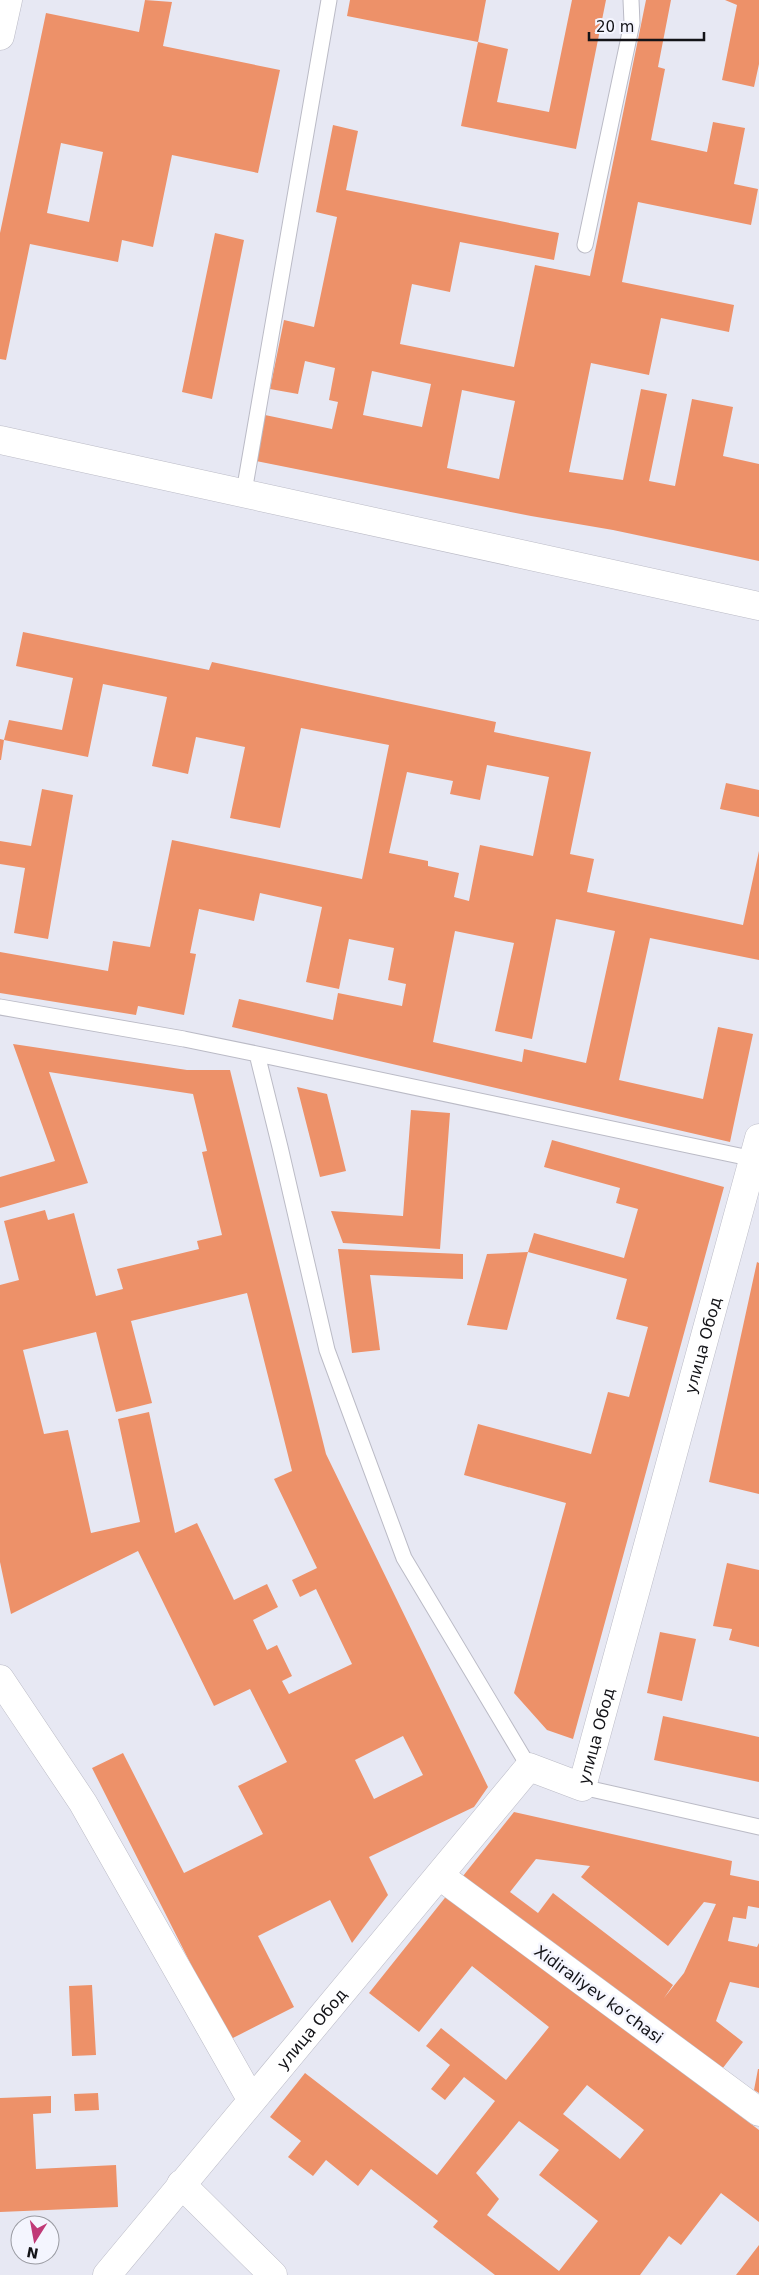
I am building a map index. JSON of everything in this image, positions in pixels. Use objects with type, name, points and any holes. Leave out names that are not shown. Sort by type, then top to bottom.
[{"type":"street","points":[[0,36],[8,0]]},
{"type":"street","points":[[0,440],[759,606]]},
{"type":"street","name":"улица Обод","points":[[107,2275],[251,2099],[440,1876],[529,1767],[582,1787],[756,1148]]},
{"type":"street","points":[[0,1679],[83,1802],[251,2099]]},
{"type":"street","name":"Xidiraliyev koʻchasi","points":[[440,1876],[759,2112]]},
{"type":"street","points":[[181,2184],[273,2275]]},
{"type":"lane","points":[[244,492],[330,0]]},
{"type":"lane","points":[[585,245],[632,23],[631,0]]},
{"type":"lane","points":[[0,1007],[184,1039],[756,1148]]},
{"type":"lane","points":[[256,1054],[280,1147],[327,1350],[404,1558],[529,1767]]},
{"type":"lane","points":[[582,1787],[759,1827]]},
{"type":"building","points":[[145,0],[172,2],[163,46],[280,70],[258,173],[172,155],[153,247],[122,240],[118,262],[30,244],[6,360],[0,359],[0,233],[46,13],[139,32]],"holes":[[[61,143],[103,152],[89,222],[47,213]]]},
{"type":"building","points":[[350,0],[486,0],[478,42],[347,16]]},
{"type":"building","points":[[572,0],[606,0],[576,149],[461,126],[478,42],[508,49],[497,102],[549,112]]},
{"type":"building","points":[[646,0],[671,0],[658,67],[665,69],[651,140],[707,152],[713,122],[745,128],[734,184],[758,189],[751,225],[638,202],[622,282],[734,305],[729,332],[661,318],[649,375],[591,363],[569,472],[623,480],[641,389],[667,394],[649,481],[675,486],[692,399],[733,407],[723,456],[759,464],[759,561],[613,530],[531,516],[256,461],[265,415],[332,429],[338,402],[329,400],[335,368],[305,361],[298,394],[270,389],[284,320],[314,327],[337,217],[316,212],[333,125],[358,131],[346,190],[559,233],[554,260],[460,242],[450,292],[412,284],[400,344],[514,367],[535,265],[590,276]],"holes":[[[372,371],[431,384],[422,427],[363,415]],[[462,390],[515,401],[499,479],[447,468]]]},
{"type":"building","points":[[725,0],[759,0],[759,64],[754,87],[722,80],[737,5]]},
{"type":"building","points":[[215,233],[244,240],[212,399],[182,392]]},
{"type":"building","points":[[23,632],[209,670],[212,662],[496,722],[494,732],[591,752],[570,854],[594,859],[587,892],[743,925],[759,851],[759,960],[650,938],[619,1080],[703,1099],[718,1027],[753,1034],[730,1142],[232,1027],[239,999],[333,1020],[338,993],[402,1006],[406,984],[388,980],[394,948],[349,939],[339,989],[306,982],[322,907],[260,893],[254,921],[199,909],[190,953],[196,954],[184,1015],[138,1006],[136,1015],[0,993],[0,952],[108,971],[113,941],[150,947],[172,840],[362,879],[389,745],[301,728],[280,828],[230,818],[245,747],[196,737],[188,774],[152,766],[167,697],[103,684],[88,757],[4,740],[9,720],[62,730],[73,678],[16,666]],"holes":[[[487,765],[549,777],[533,856],[480,845],[469,901],[454,897],[459,873],[428,866],[428,861],[389,853],[407,772],[453,781],[450,794],[480,800]],[[556,919],[615,931],[586,1063],[524,1049],[522,1062],[433,1042],[455,931],[514,943],[495,1031],[532,1039]]]},
{"type":"building","points":[[0,739],[4,740],[1,760],[0,760]]},
{"type":"building","points":[[726,783],[759,790],[759,817],[720,809]]},
{"type":"building","points":[[42,789],[73,795],[48,939],[14,933],[25,868],[0,864],[0,841],[31,846]]},
{"type":"building","points":[[13,1044],[187,1070],[230,1070],[326,1454],[488,1787],[474,1807],[369,1857],[388,1895],[352,1943],[330,1900],[258,1936],[294,2007],[229,2040],[92,1768],[123,1753],[184,1873],[263,1834],[238,1786],[287,1762],[250,1689],[214,1706],[138,1551],[11,1614],[0,1562],[0,1285],[19,1280],[4,1221],[45,1210],[48,1220],[74,1213],[96,1296],[123,1289],[117,1269],[199,1249],[197,1241],[222,1235],[202,1152],[207,1151],[193,1094],[49,1072],[88,1183],[0,1208],[0,1177],[55,1161]],"holes":[[[247,1293],[292,1471],[274,1479],[317,1568],[292,1580],[300,1597],[316,1589],[352,1664],[289,1694],[282,1681],[292,1676],[277,1645],[267,1650],[253,1620],[278,1607],[267,1584],[234,1600],[197,1523],[175,1533],[149,1412],[118,1419],[140,1522],[91,1533],[68,1430],[44,1434],[23,1350],[96,1332],[116,1412],[152,1403],[131,1321]],[[403,1736],[423,1775],[374,1799],[355,1760]]]},
{"type":"building","points":[[297,1087],[327,1094],[346,1171],[320,1177]]},
{"type":"building","points":[[411,1110],[450,1113],[440,1249],[343,1243],[331,1211],[403,1216]]},
{"type":"building","points":[[552,1140],[724,1187],[573,1739],[547,1730],[514,1693],[566,1503],[464,1475],[478,1424],[591,1454],[608,1392],[629,1397],[648,1327],[616,1319],[627,1279],[528,1252],[534,1233],[624,1258],[638,1209],[616,1203],[620,1188],[544,1167]]},
{"type":"building","points":[[338,1249],[463,1254],[463,1279],[370,1275],[380,1350],[352,1353]]},
{"type":"building","points":[[528,1252],[507,1330],[467,1325],[487,1254]]},
{"type":"building","points":[[757,1262],[759,1263],[759,1494],[709,1482]]},
{"type":"building","points":[[727,1563],[759,1570],[759,1647],[729,1640],[732,1629],[713,1626]]},
{"type":"building","points":[[660,1632],[696,1639],[682,1701],[647,1693]]},
{"type":"building","points":[[663,1716],[759,1737],[759,1782],[654,1760]]},
{"type":"building","points":[[514,1812],[732,1861],[730,1875],[759,1881],[759,1908],[748,1906],[746,1919],[733,1917],[728,1941],[757,1947],[759,1943],[759,1988],[730,1982],[716,2021],[743,2042],[719,2073],[463,1876]],"holes":[[[536,1859],[590,1866],[581,1877],[668,1946],[704,1902],[716,1904],[684,1973],[664,1998],[673,1985],[553,1893],[538,1913],[510,1892]]]},
{"type":"building","points":[[448,1894],[759,2130],[759,2222],[721,2193],[681,2245],[669,2236],[640,2275],[495,2275],[433,2227],[438,2221],[371,2169],[358,2186],[326,2160],[313,2176],[288,2157],[301,2141],[270,2117],[305,2073],[437,2175],[495,2101],[464,2077],[445,2100],[431,2089],[450,2065],[426,2046],[441,2028],[506,2080],[549,2027],[472,1966],[419,2032],[369,1993]],"holes":[[[587,2085],[644,2130],[620,2159],[563,2114]],[[519,2121],[559,2150],[539,2175],[598,2221],[559,2271],[487,2215],[499,2199],[476,2173]]]},
{"type":"building","points":[[92,1985],[96,2055],[72,2056],[69,1986]]},
{"type":"building","points":[[759,2069],[759,2093],[754,2090]]},
{"type":"building","points":[[98,2093],[99,2110],[75,2111],[74,2094]]},
{"type":"building","points":[[51,2096],[51,2113],[33,2114],[36,2169],[116,2165],[118,2207],[0,2212],[0,2098]]},
{"type":"building","points":[[759,2245],[759,2275],[736,2275]]}]
